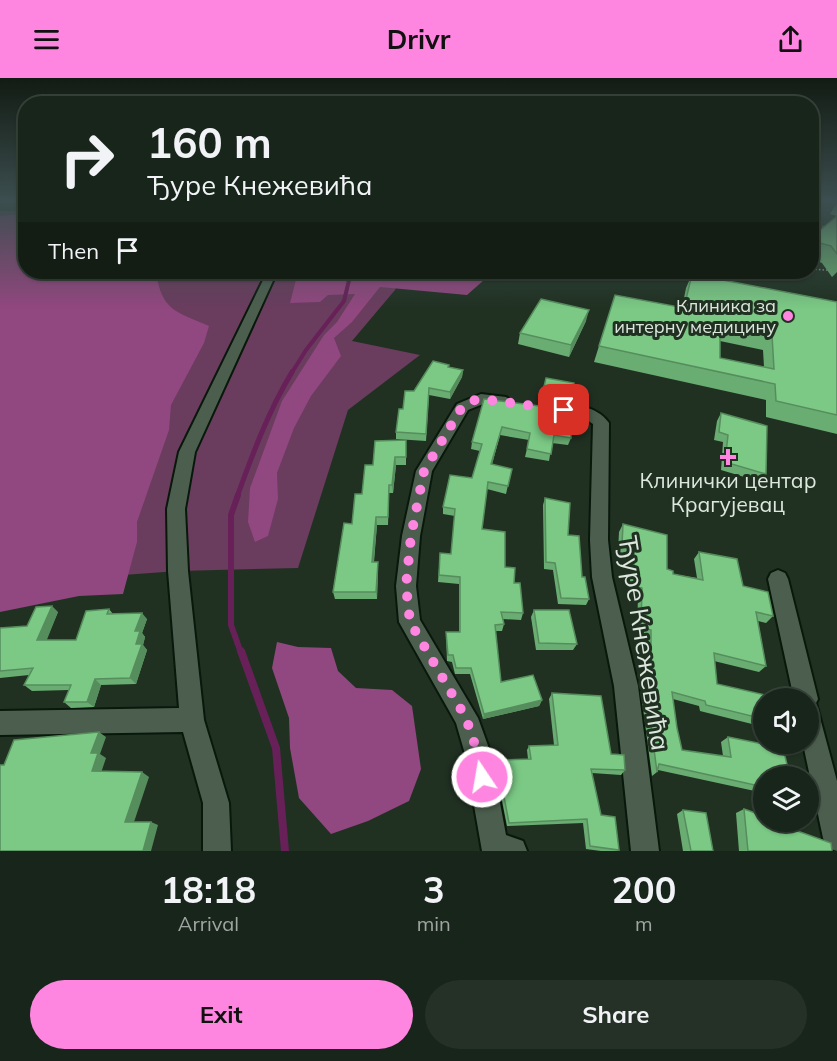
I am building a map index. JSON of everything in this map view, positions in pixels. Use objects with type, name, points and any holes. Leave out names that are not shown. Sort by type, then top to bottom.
[{"type":"street","points":[[217,851],[216,803],[192,720],[178,571],[176,509],[187,452],[269,279]]},
{"type":"street","name":"Ђуре Кнежевића","points":[[513,851],[494,846],[478,754],[466,718],[410,622],[406,586],[411,536],[424,471],[462,407],[471,401],[481,399],[585,413],[597,417],[602,423],[599,540],[602,577],[626,686],[645,851]]},
{"type":"street","points":[[778,579],[803,688]]},
{"type":"street","points":[[0,723],[192,720]]},
{"type":"street","points":[[818,754],[837,838]]},
{"type":"path","points":[[819,270],[837,271]]},
{"type":"shaded area","points":[[0,237],[18,237],[18,279],[399,279],[395,290],[352,341],[420,355],[348,410],[298,568],[178,571],[0,584]]},
{"type":"shaded area","points":[[0,237],[18,237],[18,279],[158,279],[162,295],[172,308],[209,326],[204,343],[171,405],[169,430],[137,522],[137,542],[123,594],[79,596],[0,612]]},
{"type":"shaded area","points":[[296,279],[484,279],[467,295],[380,287],[352,322],[334,338],[341,356],[311,396],[294,428],[277,473],[278,499],[268,536],[255,542],[248,522],[250,488],[282,401],[324,335],[337,322],[355,294],[328,295],[320,302],[290,303]]},
{"type":"shaded area","points":[[277,642],[298,647],[331,648],[338,671],[356,688],[392,690],[412,706],[421,769],[409,801],[368,821],[331,834],[299,798],[290,748],[289,718],[272,668]]},
{"type":"building","points":[[819,237],[837,237],[837,254],[831,246],[819,243]]},
{"type":"building","points":[[691,279],[718,279],[837,302],[837,415],[776,401],[775,384],[599,346],[615,295],[684,308]],"holes":[[[720,324],[772,335],[774,369],[720,358]]]},
{"type":"building","points":[[541,299],[589,310],[571,345],[520,333]]},
{"type":"building","points":[[433,361],[463,370],[450,392],[429,388],[426,434],[396,432],[399,409],[403,409],[405,391],[414,391]]},
{"type":"building","points":[[546,378],[574,383],[572,396],[543,391]]},
{"type":"building","points":[[484,399],[571,410],[571,438],[554,435],[551,454],[527,449],[530,433],[502,427],[491,464],[512,469],[508,486],[488,482],[482,529],[505,532],[505,567],[515,568],[514,583],[520,583],[523,613],[501,612],[504,624],[495,625],[501,682],[533,675],[542,700],[484,714],[471,668],[456,668],[453,655],[448,655],[446,632],[460,632],[460,577],[439,575],[440,553],[451,554],[455,509],[443,507],[450,475],[472,478],[482,444],[472,442]]},
{"type":"building","points":[[721,413],[767,426],[766,474],[725,462],[728,435],[719,432]]},
{"type":"building","points":[[406,440],[406,457],[395,457],[392,485],[389,485],[388,517],[376,517],[372,562],[378,562],[376,592],[333,592],[344,523],[352,524],[355,494],[362,494],[365,465],[373,465],[375,441]]},
{"type":"building","points":[[545,498],[570,503],[568,535],[579,536],[582,577],[585,577],[589,599],[561,598],[555,563],[546,562]]},
{"type":"building","points":[[623,524],[667,535],[667,569],[673,571],[673,574],[703,580],[699,552],[737,559],[743,586],[768,592],[773,616],[756,612],[766,666],[714,653],[717,684],[753,692],[753,716],[706,705],[705,701],[672,692],[682,750],[731,757],[728,737],[753,742],[753,754],[784,754],[787,766],[753,766],[753,785],[659,764],[657,772],[647,695],[651,695],[651,630],[641,627],[642,588],[634,586],[634,548],[622,545]]},
{"type":"building","points":[[52,606],[37,640],[76,640],[86,611],[109,609],[107,614],[142,613],[135,631],[140,631],[136,644],[142,644],[130,678],[95,679],[87,702],[64,702],[71,685],[24,685],[33,668],[0,671],[0,628],[27,626],[36,607]]},
{"type":"building","points":[[534,610],[569,610],[577,644],[539,643]]},
{"type":"building","points":[[552,693],[601,696],[611,754],[624,755],[625,770],[591,769],[601,815],[615,817],[619,850],[590,846],[587,819],[509,823],[497,760],[531,759],[529,746],[558,745]]},
{"type":"building","points":[[99,732],[91,753],[98,753],[92,771],[142,772],[125,822],[151,822],[143,851],[0,851],[0,765],[4,765],[14,740]]},
{"type":"building","points":[[744,809],[753,812],[753,832],[800,832],[831,843],[832,851],[748,851]]},
{"type":"building","points":[[683,810],[706,813],[713,851],[691,851]]},
{"type":"waterway","points":[[291,374],[306,350],[344,301],[349,279]]},
{"type":"waterway","points":[[237,497],[268,418],[292,372]]},
{"type":"waterway","points":[[238,495],[231,515],[231,625],[241,653]]},
{"type":"waterway","points":[[241,651],[276,748],[285,851]]},
{"type":"place","name":"Клиника за интерну медицину","points":[[788,316]]},
{"type":"place","name":"Клинички центар Крагујевац","points":[[728,457]]},
{"type":"route","points":[[482,777],[478,754],[466,718],[410,622],[406,586],[411,536],[424,471],[462,407],[471,401],[481,399],[564,410]]}]
